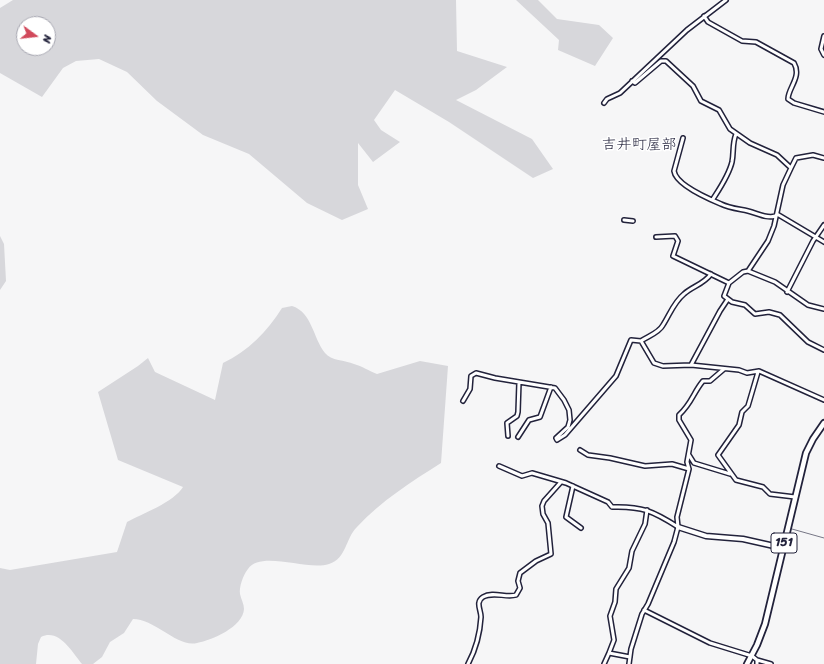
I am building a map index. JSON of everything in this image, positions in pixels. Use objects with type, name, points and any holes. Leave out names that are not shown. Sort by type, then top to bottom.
[{"type":"main road","name":"151","points":[[747,664],[752,656],[765,624],[806,454],[813,439],[824,423]]},
{"type":"street","points":[[604,103],[607,99],[620,93],[687,30],[726,0]]},
{"type":"street","points":[[704,16],[708,22],[742,41],[756,42],[794,63],[796,67],[795,82],[788,95],[788,99],[794,103],[824,112]]},
{"type":"street","points":[[824,36],[821,49],[824,55]]},
{"type":"street","points":[[632,81],[635,83],[661,61],[666,61],[693,86],[701,101],[719,110],[727,126],[736,134],[750,143],[777,155],[791,168]]},
{"type":"street","points":[[713,199],[731,167],[733,158],[732,144],[736,134]]},
{"type":"street","points":[[683,138],[677,156],[674,174],[699,194],[713,199],[721,205],[766,216],[776,215],[824,242]]},
{"type":"street","points":[[748,271],[768,241],[774,226],[783,185],[796,158],[813,155],[824,158]]},
{"type":"street","points":[[624,220],[633,221]]},
{"type":"street","points":[[787,292],[815,238],[824,225]]},
{"type":"street","points":[[656,237],[675,236],[678,241],[673,256],[729,283]]},
{"type":"street","points":[[824,309],[808,305],[787,292],[775,282],[748,271],[743,272],[729,283],[724,296],[728,300],[745,305],[755,314],[769,312],[780,315],[808,342],[824,350]]},
{"type":"street","points":[[462,401],[470,389],[473,374],[479,373],[495,378],[551,387],[559,393],[569,410],[569,424],[565,431],[556,438],[557,440],[565,434],[609,386],[623,362],[631,340],[641,341],[657,331],[663,325],[675,304],[684,294],[706,281],[711,274]]},
{"type":"street","points":[[691,365],[720,311],[728,300]]},
{"type":"street","points":[[641,341],[654,362],[663,366],[691,365],[740,370],[747,373],[758,372],[824,400]]},
{"type":"street","points":[[629,664],[638,626],[668,559],[678,527],[677,517],[689,469],[687,462],[691,440],[679,420],[679,415],[692,402],[697,389],[703,381],[710,381],[724,369]]},
{"type":"street","points":[[730,474],[728,467],[718,455],[739,425],[742,412],[748,406],[758,372]]},
{"type":"street","points":[[508,436],[507,423],[517,416],[518,412],[519,382]]},
{"type":"street","points":[[518,437],[529,420],[540,417],[551,387]]},
{"type":"street","points":[[580,450],[588,455],[610,458],[645,466],[672,464],[689,469]]},
{"type":"street","points":[[689,455],[694,463],[730,474],[736,480],[743,483],[756,484],[763,487],[770,494],[795,497]]},
{"type":"street","points":[[499,466],[522,476],[532,473],[573,486],[608,502],[612,507],[647,510],[656,513],[678,527],[706,536],[743,539],[783,548]]},
{"type":"street","points":[[468,664],[478,644],[481,615],[478,605],[483,596],[496,594],[516,595],[520,588],[518,581],[520,573],[536,561],[551,554],[548,523],[543,514],[542,506],[561,482]]},
{"type":"street","points":[[573,486],[566,517],[581,528]]},
{"type":"street","points":[[604,664],[614,640],[610,616],[615,602],[616,588],[629,568],[632,551],[645,524],[647,510]]},
{"type":"street","points":[[644,610],[710,643],[752,656],[757,662],[771,664]]},
{"type":"street","points":[[609,653],[630,657]]},
{"type":"shaded area","points":[[13,0],[456,0],[457,51],[507,67],[476,90],[456,100],[532,139],[553,169],[533,178],[449,122],[395,90],[374,120],[381,130],[400,142],[373,162],[358,143],[358,185],[368,209],[342,220],[307,203],[249,154],[203,135],[157,101],[127,72],[99,59],[76,61],[63,68],[42,97],[0,73],[0,8]]},
{"type":"shaded area","points":[[516,0],[538,0],[557,19],[599,25],[613,38],[595,66],[558,50],[559,40]]},
{"type":"shaded area","points":[[0,236],[4,244],[6,281],[0,290]]},
{"type":"shaded area","points":[[292,306],[299,309],[304,314],[312,326],[321,347],[331,358],[357,365],[377,374],[420,361],[448,366],[441,463],[397,492],[366,518],[353,532],[343,553],[335,561],[329,564],[320,565],[274,561],[263,561],[254,564],[246,572],[241,585],[240,594],[244,605],[242,616],[233,627],[218,636],[197,643],[190,643],[174,638],[150,623],[133,619],[124,633],[110,642],[102,657],[93,664],[82,664],[59,638],[48,635],[41,637],[38,644],[36,664],[0,664],[0,568],[10,570],[117,552],[127,522],[173,498],[183,487],[118,460],[98,392],[148,358],[155,372],[215,400],[223,363],[249,347],[270,325],[282,308]]},
{"type":"waterway","points":[[792,529],[824,538]]},
{"type":"district","name":"吉井町屋部","points":[[639,145]]}]
